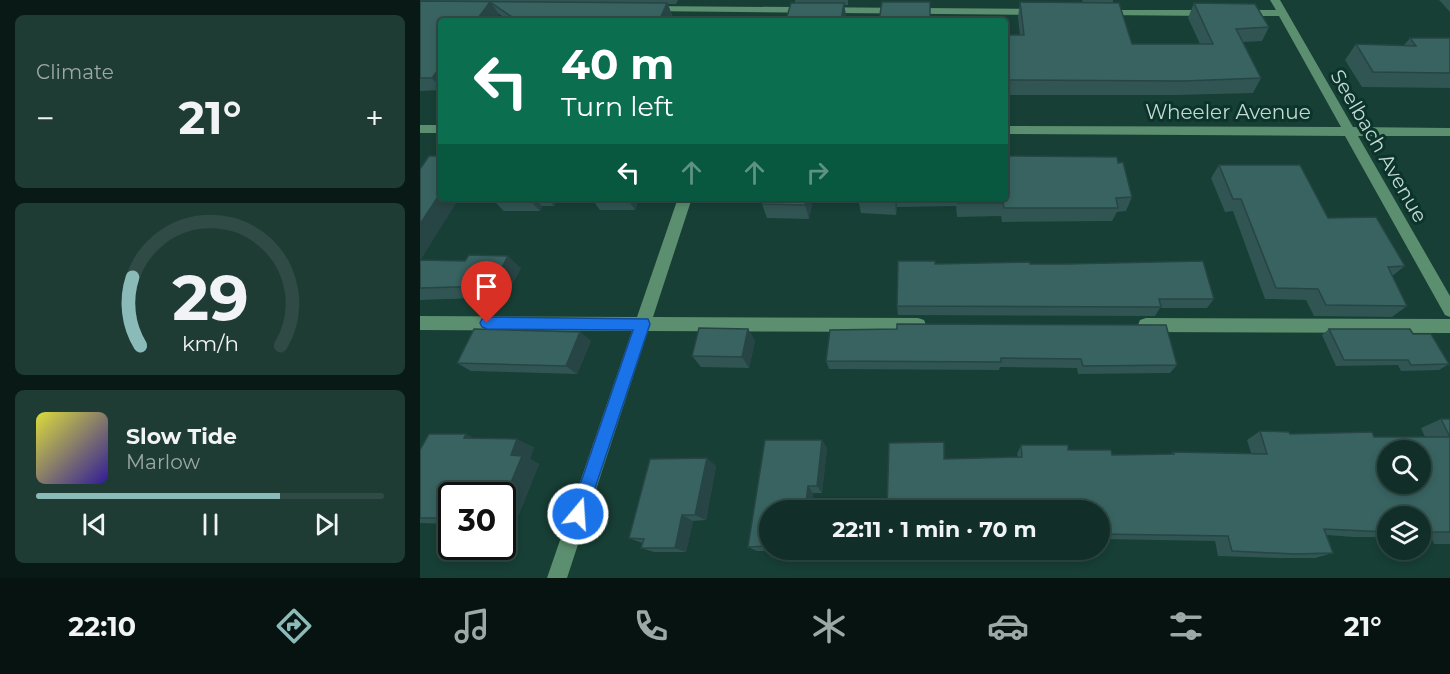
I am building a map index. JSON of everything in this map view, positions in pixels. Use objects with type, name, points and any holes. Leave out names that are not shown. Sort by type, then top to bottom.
[{"type":"street","name":"Seelbach Avenue","points":[[1275,0],[1450,310]]},
{"type":"street","points":[[643,9],[750,5],[1045,12]]},
{"type":"street","points":[[1092,12],[1282,13]]},
{"type":"street","points":[[420,129],[438,129]]},
{"type":"street","name":"Wheeler Avenue","points":[[1008,130],[1450,132]]},
{"type":"street","points":[[557,578],[684,201]]},
{"type":"street","points":[[420,323],[939,325]]},
{"type":"street","points":[[1129,325],[1450,326]]},
{"type":"building","points":[[420,1],[667,3],[660,18],[514,18],[490,2],[478,18],[438,18],[438,70],[432,78],[420,78]]},
{"type":"building","points":[[882,2],[930,2],[930,18],[879,18]]},
{"type":"building","points":[[1020,2],[1119,3],[1132,44],[1213,44],[1194,3],[1255,4],[1269,27],[1236,29],[1261,78],[1184,81],[1008,80],[1008,35],[1024,35]]},
{"type":"building","points":[[791,3],[844,3],[842,18],[787,18]]},
{"type":"building","points":[[1410,38],[1450,38],[1450,73],[1373,72],[1356,44],[1416,46]]},
{"type":"building","points":[[429,156],[438,156],[438,197],[420,224],[420,169]]},
{"type":"building","points":[[1008,156],[1117,157],[1118,163],[1123,162],[1132,197],[1116,198],[1118,208],[1004,208],[1003,203],[958,203],[958,201],[1008,201]]},
{"type":"building","points":[[1219,165],[1300,165],[1328,218],[1376,217],[1405,266],[1388,267],[1407,306],[1326,305],[1318,289],[1276,288],[1241,199],[1233,199]]},
{"type":"building","points":[[762,201],[806,201],[805,205],[762,204]]},
{"type":"building","points":[[469,255],[508,256],[492,286],[420,288],[420,260],[465,261]]},
{"type":"building","points":[[898,261],[935,261],[935,264],[1030,262],[1030,264],[1065,264],[1203,261],[1214,299],[1159,299],[1161,307],[897,306]]},
{"type":"building","points":[[897,324],[1166,325],[1177,365],[1083,366],[1081,359],[1001,358],[1001,362],[826,361],[830,330],[897,329]]},
{"type":"building","points":[[699,328],[748,329],[742,357],[692,356]]},
{"type":"building","points":[[474,329],[580,332],[566,366],[457,363]]},
{"type":"building","points":[[1329,329],[1410,329],[1413,334],[1431,334],[1449,364],[1411,365],[1408,360],[1344,360]]},
{"type":"building","points":[[1441,419],[1450,419],[1450,437]]},
{"type":"building","points":[[1260,431],[1289,432],[1290,434],[1372,432],[1374,437],[1450,437],[1450,532],[1431,532],[1431,506],[1377,506],[1377,531],[1324,529],[1333,553],[1232,551],[1228,536],[1110,534],[1110,500],[887,500],[889,443],[944,442],[944,459],[1022,457],[1021,445],[1068,445],[1068,450],[1111,450],[1112,455],[1174,454],[1173,452],[1267,454]]},
{"type":"building","points":[[429,434],[466,434],[464,438],[517,439],[511,455],[522,456],[511,482],[438,482],[438,518],[420,518],[420,450]]},
{"type":"building","points":[[765,440],[822,440],[817,486],[808,486],[806,500],[759,500],[759,546],[748,547]]},
{"type":"building","points":[[707,458],[695,515],[682,515],[675,548],[641,548],[644,539],[629,538],[650,459]]},
{"type":"route","points":[[487,323],[643,324],[578,514]]}]
